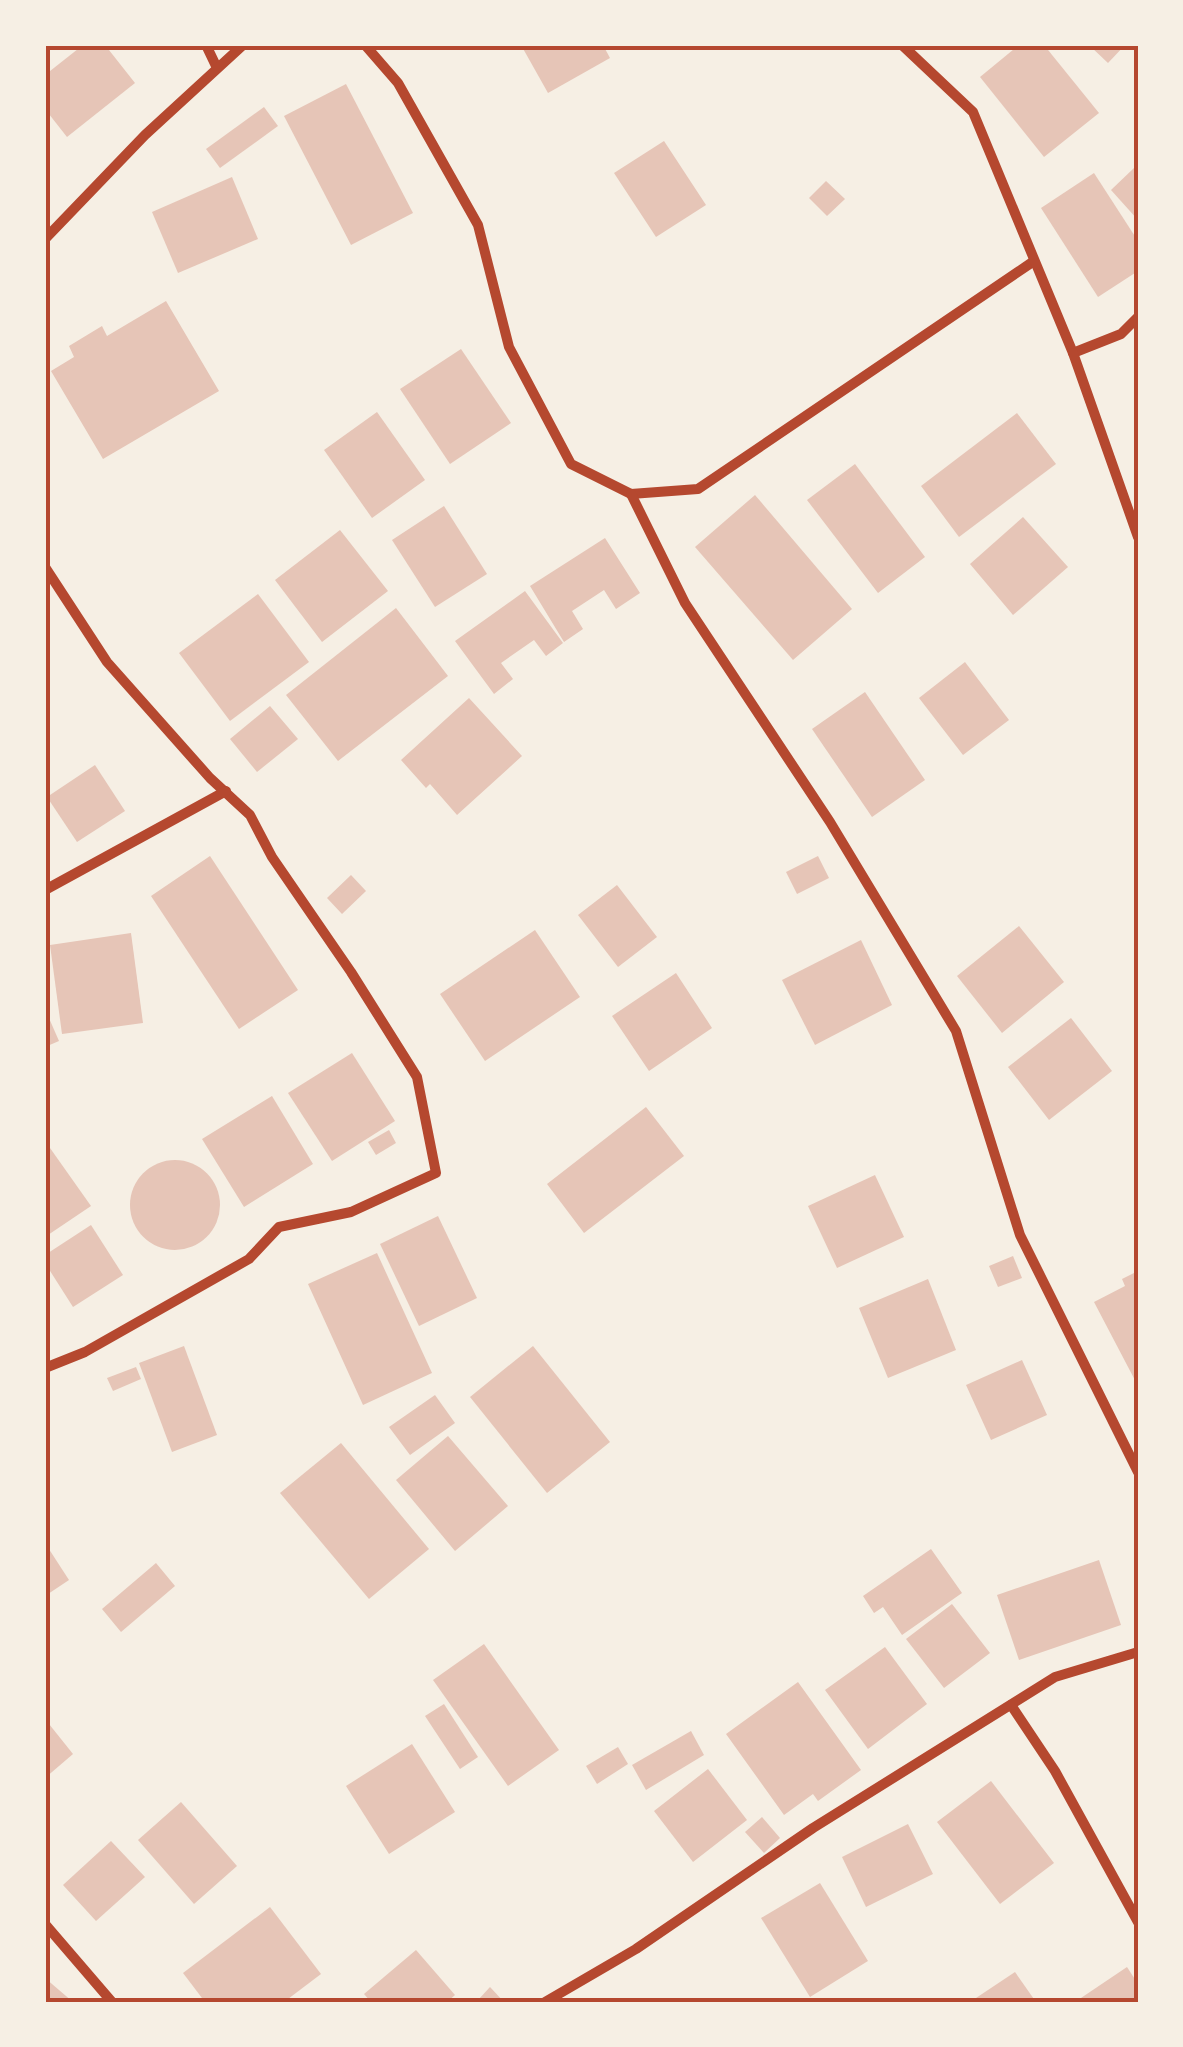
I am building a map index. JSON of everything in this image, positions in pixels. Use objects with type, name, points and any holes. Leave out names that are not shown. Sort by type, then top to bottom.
[{"type":"street","points":[[206,45],[217,68]]},
{"type":"street","points":[[45,239],[145,135],[243,45]]},
{"type":"street","points":[[365,45],[398,84],[478,225],[509,347],[571,464],[630,494],[698,490],[1034,261]]},
{"type":"street","points":[[902,45],[973,112],[1072,353],[1138,536]]},
{"type":"street","points":[[1072,353],[1121,334],[1138,317]]},
{"type":"street","points":[[630,494],[685,602],[830,822],[956,1030],[1020,1235],[1138,1472]]},
{"type":"street","points":[[45,567],[107,662],[250,815],[272,856],[352,972],[417,1077],[436,1173],[351,1212],[279,1226],[249,1259],[85,1352],[45,1368]]},
{"type":"street","points":[[45,890],[226,792]]},
{"type":"street","points":[[545,2002],[636,1950],[813,1828],[1056,1677],[1138,1652]]},
{"type":"street","points":[[1011,1705],[1055,1771],[1138,1922]]},
{"type":"street","points":[[45,1924],[112,2002]]},
{"type":"building","points":[[83,45],[105,45],[135,83],[67,137],[45,109],[45,75]]},
{"type":"building","points":[[521,45],[603,45],[610,58],[548,93]]},
{"type":"building","points":[[1019,45],[1044,45],[1099,113],[1044,157],[980,77]]},
{"type":"building","points":[[1089,45],[1125,45],[1108,63]]},
{"type":"building","points":[[346,84],[413,213],[351,245],[284,116]]},
{"type":"building","points":[[264,107],[278,126],[220,168],[206,149]]},
{"type":"building","points":[[664,141],[706,205],[656,237],[614,173]]},
{"type":"building","points":[[1134,168],[1138,172],[1138,220],[1111,190]]},
{"type":"building","points":[[1094,173],[1138,241],[1138,271],[1098,297],[1041,208]]},
{"type":"building","points":[[232,177],[258,239],[178,273],[152,212]]},
{"type":"building","points":[[826,181],[845,199],[827,216],[809,198]]},
{"type":"building","points":[[166,301],[219,391],[103,459],[51,371],[74,357],[69,346],[102,326],[107,336]]},
{"type":"building","points":[[461,349],[511,423],[450,464],[400,389]]},
{"type":"building","points":[[377,412],[425,480],[372,518],[324,450]]},
{"type":"building","points":[[1017,413],[1056,464],[959,537],[921,486]]},
{"type":"building","points":[[855,464],[925,557],[878,593],[807,500]]},
{"type":"building","points":[[755,495],[852,609],[793,660],[695,547]]},
{"type":"building","points":[[444,506],[487,574],[435,607],[392,540]]},
{"type":"building","points":[[1023,517],[1068,567],[1013,615],[970,564]]},
{"type":"building","points":[[340,530],[388,591],[322,642],[275,580]]},
{"type":"building","points":[[605,538],[640,593],[616,609],[604,590],[572,611],[583,629],[564,642],[530,586]]},
{"type":"building","points":[[525,591],[563,643],[546,656],[534,640],[501,663],[513,679],[494,694],[455,641]]},
{"type":"building","points":[[258,594],[309,662],[230,721],[179,653]]},
{"type":"building","points":[[396,608],[448,676],[338,761],[286,695]]},
{"type":"building","points":[[965,662],[1009,720],[963,755],[919,698]]},
{"type":"building","points":[[865,692],[925,780],[872,817],[812,729]]},
{"type":"building","points":[[469,698],[522,756],[457,815],[430,784],[426,788],[401,760]]},
{"type":"building","points":[[270,706],[298,739],[257,772],[230,739]]},
{"type":"building","points":[[95,765],[125,811],[77,842],[47,797]]},
{"type":"building","points":[[210,856],[298,990],[239,1029],[151,896]]},
{"type":"building","points":[[818,856],[829,878],[797,894],[786,872]]},
{"type":"building","points":[[351,875],[366,891],[342,914],[327,898]]},
{"type":"building","points":[[617,885],[657,937],[618,967],[578,915]]},
{"type":"building","points":[[1019,926],[1064,982],[1002,1033],[957,976]]},
{"type":"building","points":[[535,930],[580,997],[485,1061],[440,994]]},
{"type":"building","points":[[131,933],[143,1023],[62,1034],[50,945]]},
{"type":"building","points":[[861,940],[892,1005],[815,1045],[782,980]]},
{"type":"building","points":[[676,973],[712,1028],[649,1071],[612,1016]]},
{"type":"building","points":[[45,1009],[59,1041],[45,1047]]},
{"type":"building","points":[[1071,1018],[1112,1071],[1049,1120],[1008,1067]]},
{"type":"building","points":[[352,1053],[395,1121],[332,1161],[288,1093]]},
{"type":"building","points":[[272,1096],[313,1164],[244,1207],[202,1139]]},
{"type":"building","points":[[646,1107],[684,1156],[584,1233],[547,1184]]},
{"type":"building","points":[[389,1130],[396,1143],[376,1155],[368,1142]]},
{"type":"building","points":[[50,1148],[91,1206],[45,1237],[45,1152]]},
{"type":"building","points":[[175,1160],[207,1173],[220,1205],[207,1237],[175,1250],[143,1237],[130,1205],[143,1173]]},
{"type":"building","points":[[875,1175],[904,1237],[837,1268],[808,1206]]},
{"type":"building","points":[[438,1216],[477,1298],[419,1326],[380,1244]]},
{"type":"building","points":[[91,1225],[123,1275],[73,1307],[45,1263],[45,1255]]},
{"type":"building","points":[[377,1253],[432,1373],[363,1405],[308,1284]]},
{"type":"building","points":[[1013,1256],[1022,1278],[998,1287],[989,1266]]},
{"type":"building","points":[[1138,1271],[1138,1386],[1094,1302],[1125,1286],[1122,1279]]},
{"type":"building","points":[[928,1279],[956,1350],[888,1378],[859,1308]]},
{"type":"building","points":[[184,1346],[217,1435],[172,1452],[139,1363]]},
{"type":"building","points":[[533,1346],[610,1442],[547,1493],[470,1397]]},
{"type":"building","points":[[1022,1360],[1047,1415],[991,1440],[966,1385]]},
{"type":"building","points":[[136,1367],[141,1379],[113,1391],[107,1378]]},
{"type":"building","points":[[435,1395],[455,1423],[410,1455],[389,1427]]},
{"type":"building","points":[[448,1436],[508,1506],[455,1551],[396,1480]]},
{"type":"building","points":[[341,1443],[429,1549],[369,1599],[280,1493]]},
{"type":"building","points":[[45,1543],[69,1580],[45,1596]]},
{"type":"building","points":[[931,1549],[962,1593],[902,1635],[883,1607],[874,1613],[863,1596]]},
{"type":"building","points":[[1099,1560],[1121,1625],[1019,1660],[997,1595]]},
{"type":"building","points":[[156,1563],[175,1586],[121,1632],[102,1609]]},
{"type":"building","points":[[952,1604],[990,1653],[944,1688],[906,1639]]},
{"type":"building","points":[[484,1644],[559,1750],[508,1786],[433,1680]]},
{"type":"building","points":[[885,1647],[927,1704],[868,1749],[825,1690]]},
{"type":"building","points":[[798,1682],[861,1770],[818,1801],[813,1794],[784,1815],[726,1734]]},
{"type":"building","points":[[444,1704],[478,1757],[460,1769],[425,1716]]},
{"type":"building","points":[[45,1719],[73,1754],[45,1778]]},
{"type":"building","points":[[691,1731],[704,1755],[646,1790],[632,1765]]},
{"type":"building","points":[[412,1744],[455,1812],[389,1854],[346,1786]]},
{"type":"building","points":[[618,1747],[628,1764],[597,1784],[586,1766]]},
{"type":"building","points":[[708,1769],[747,1820],[693,1862],[654,1811]]},
{"type":"building","points":[[991,1781],[1054,1863],[1000,1904],[937,1822]]},
{"type":"building","points":[[181,1802],[237,1866],[194,1904],[138,1840]]},
{"type":"building","points":[[762,1817],[780,1838],[764,1853],[745,1832]]},
{"type":"building","points":[[908,1824],[933,1874],[866,1907],[842,1857]]},
{"type":"building","points":[[111,1841],[145,1877],[96,1921],[63,1885]]},
{"type":"building","points":[[820,1883],[868,1961],[810,1997],[761,1918]]},
{"type":"building","points":[[270,1907],[321,1974],[284,2002],[205,2002],[183,1973]]},
{"type":"building","points":[[416,1950],[455,1995],[447,2002],[371,2002],[364,1994]]},
{"type":"building","points":[[1127,1967],[1138,1984],[1138,2002],[1075,2002]]},
{"type":"building","points":[[1015,1972],[1036,2002],[970,2002]]},
{"type":"building","points":[[45,1978],[73,2002],[45,2002]]},
{"type":"building","points":[[490,1987],[504,2002],[478,2000]]}]
